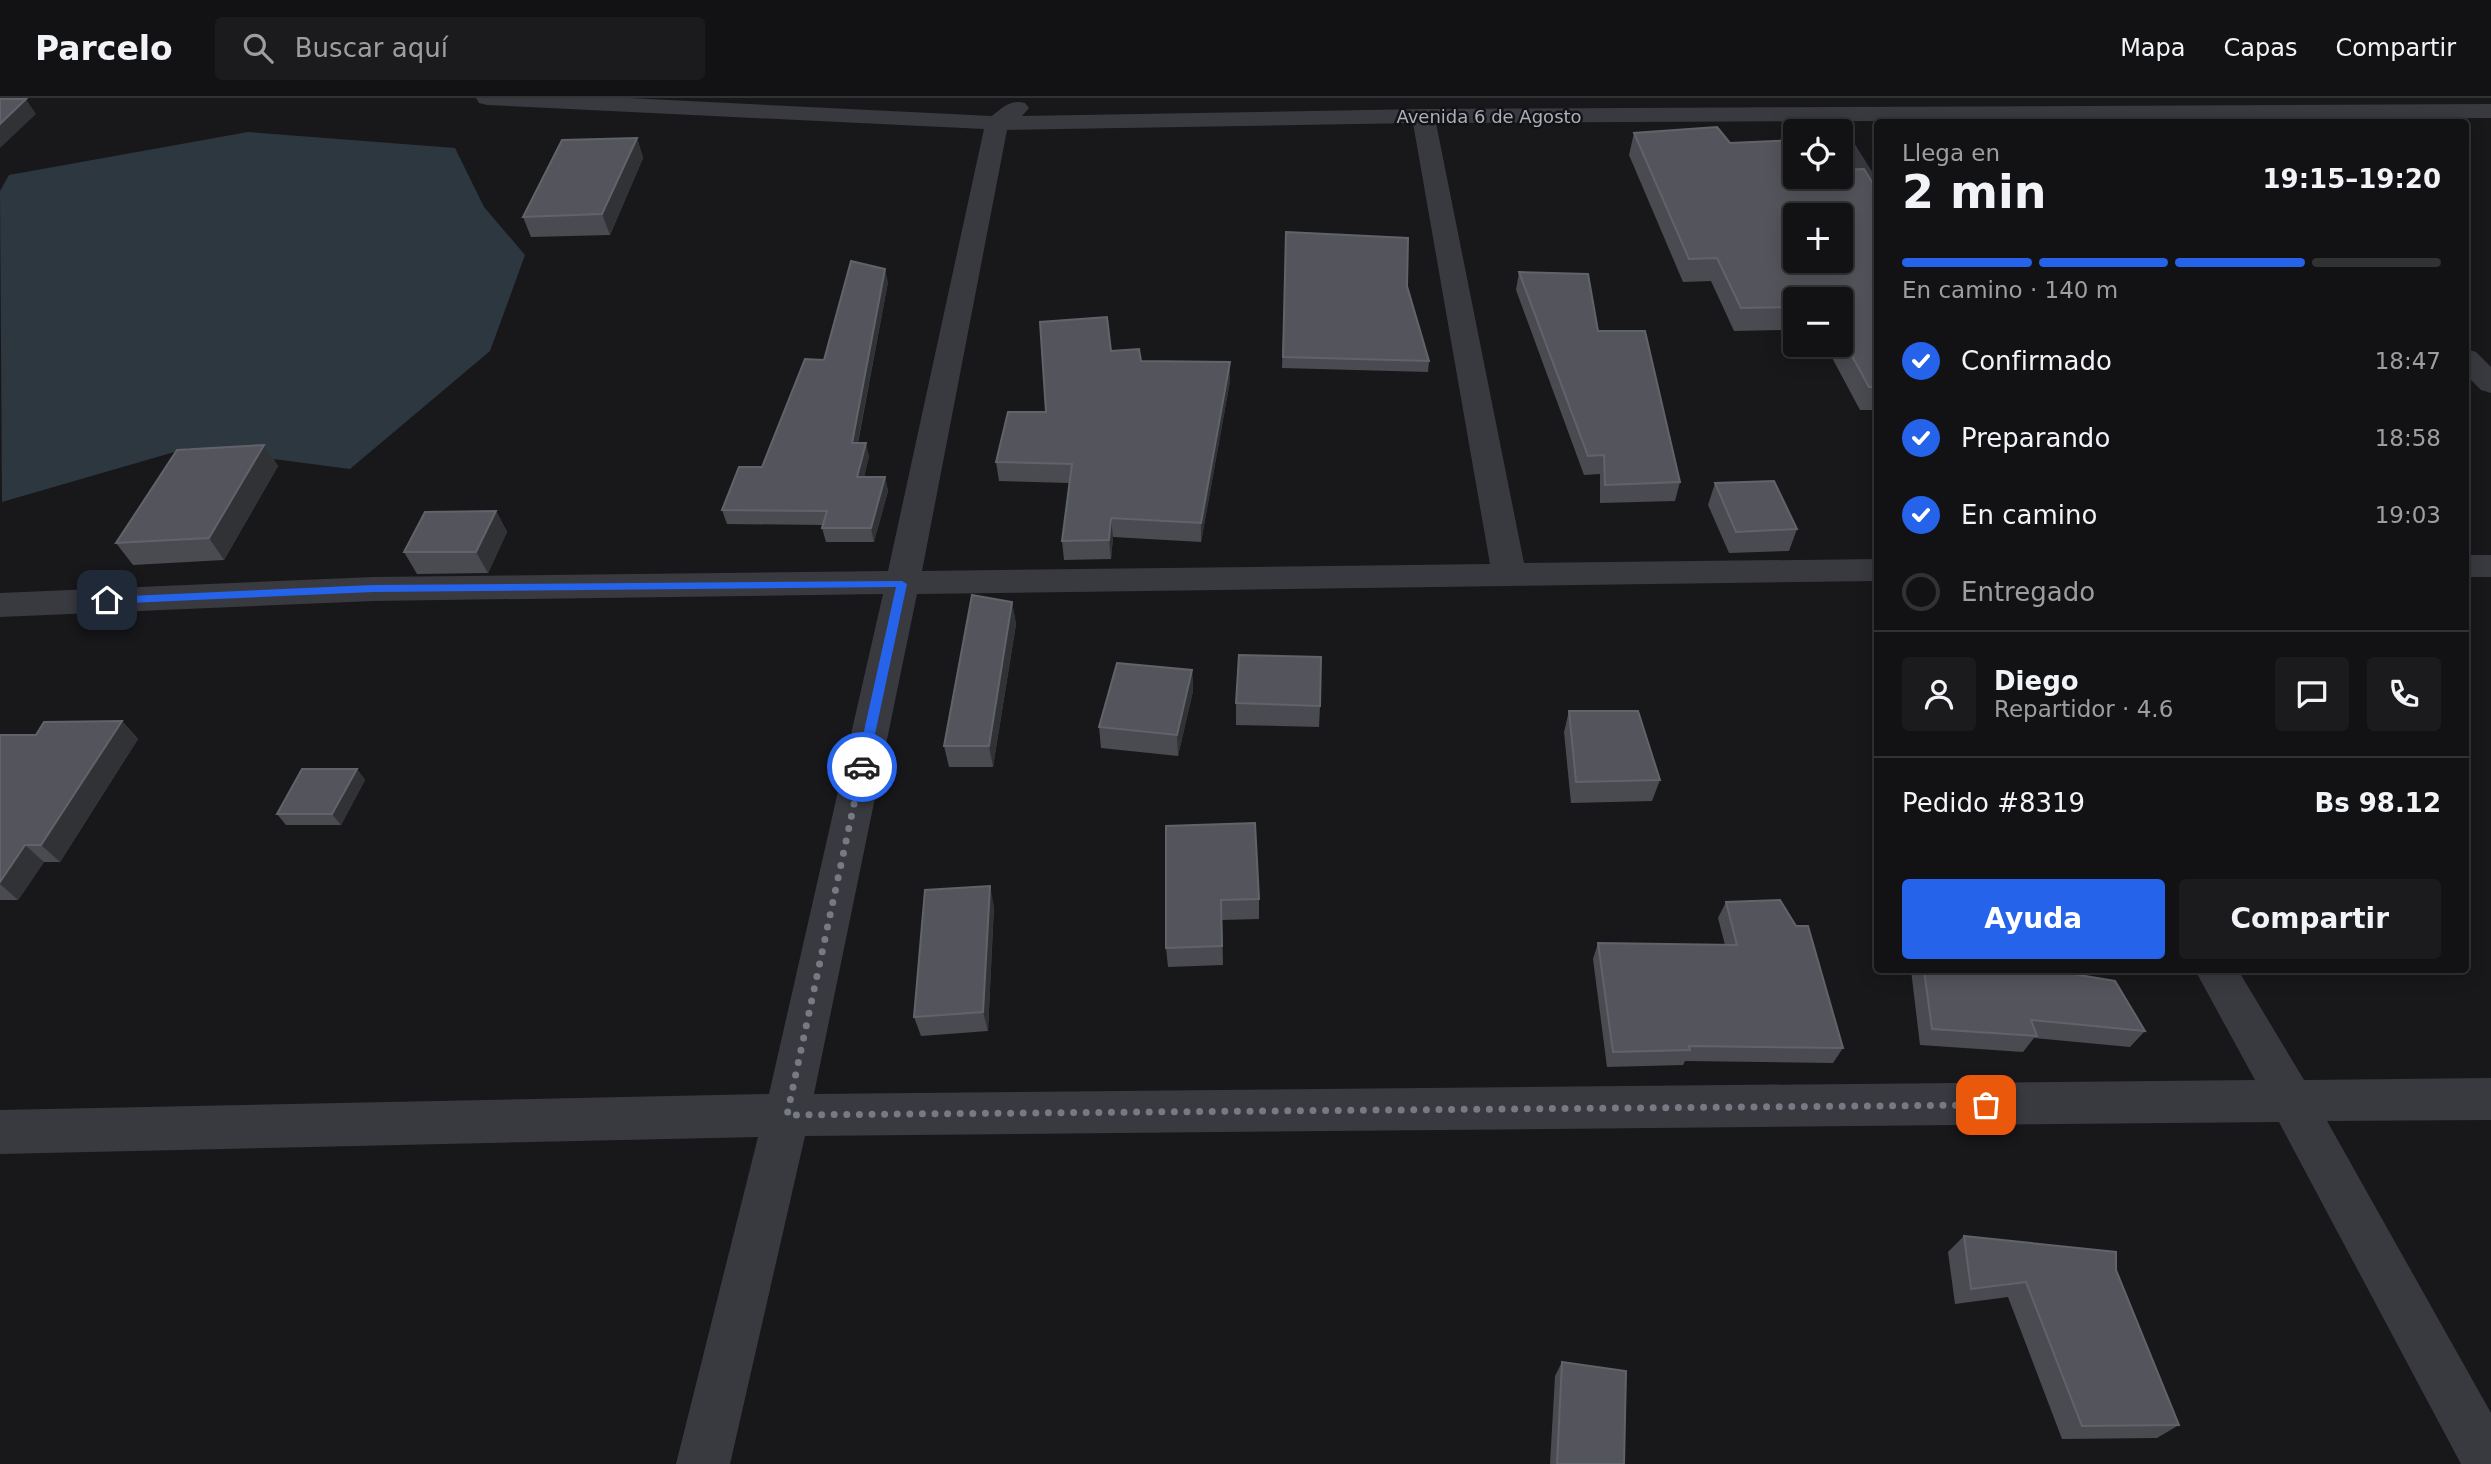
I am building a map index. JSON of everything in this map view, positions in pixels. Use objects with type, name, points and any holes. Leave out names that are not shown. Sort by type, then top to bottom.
[{"type":"street","name":"Avenida 6 de Agosto","points":[[487,98],[997,122],[1423,116],[1783,121]]},
{"type":"street","points":[[703,1464],[787,1115],[902,584],[997,122],[1031,98]]},
{"type":"street","name":"Avenida 6 de Agosto","points":[[2073,119],[2491,111]]},
{"type":"street","points":[[1423,116],[1509,573]]},
{"type":"street","name":"Avenida 6 de Agosto","points":[[1853,122],[1874,121]]},
{"type":"street","points":[[1853,160],[1874,196]]},
{"type":"street","points":[[2469,361],[2491,384]]},
{"type":"street","points":[[2469,566],[2491,566]]},
{"type":"street","points":[[0,605],[373,589],[1874,570]]},
{"type":"street","points":[[2218,973],[2292,1102],[2490,1464]]},
{"type":"street","points":[[0,1132],[787,1115],[2491,1099]]},
{"type":"shaded area","points":[[248,132],[455,148],[484,207],[525,255],[490,351],[350,469],[188,448],[2,502],[0,191],[9,175]]},
{"type":"building","points":[[0,99],[26,99],[0,124]]},
{"type":"building","points":[[1717,127],[1730,143],[1783,141],[1783,189],[1853,189],[1853,169],[1864,169],[1874,185],[1874,387],[1869,387],[1853,357],[1853,287],[1783,287],[1783,307],[1741,308],[1717,258],[1689,259],[1634,133]]},
{"type":"building","points":[[637,138],[602,214],[523,217],[562,140]]},
{"type":"building","points":[[1286,232],[1408,238],[1407,286],[1429,361],[1283,357]]},
{"type":"building","points":[[851,261],[885,269],[852,443],[866,443],[857,477],[885,477],[871,528],[822,528],[827,511],[722,510],[739,467],[762,467],[805,359],[824,360]]},
{"type":"building","points":[[1519,272],[1588,274],[1598,331],[1645,331],[1680,482],[1605,485],[1604,455],[1588,456]]},
{"type":"building","points":[[1107,317],[1111,351],[1139,349],[1141,361],[1230,362],[1201,523],[1111,518],[1109,540],[1062,541],[1072,464],[996,462],[1008,412],[1046,412],[1040,322]]},
{"type":"building","points":[[264,445],[209,538],[116,543],[177,450]]},
{"type":"building","points":[[1774,481],[1797,529],[1736,532],[1715,483]]},
{"type":"building","points":[[496,511],[476,552],[404,552],[425,512]]},
{"type":"building","points":[[972,595],[1012,602],[989,746],[944,746]]},
{"type":"building","points":[[1239,655],[1321,657],[1320,706],[1236,703]]},
{"type":"building","points":[[1117,663],[1192,670],[1177,735],[1099,727]]},
{"type":"building","points":[[1569,711],[1638,711],[1660,780],[1576,782]]},
{"type":"building","points":[[122,721],[41,845],[25,845],[0,882],[0,735],[36,735],[44,722]]},
{"type":"building","points":[[302,769],[357,769],[332,814],[277,814]]},
{"type":"building","points":[[1255,823],[1259,899],[1221,900],[1222,946],[1166,948],[1166,826]]},
{"type":"building","points":[[990,886],[983,1012],[914,1017],[925,890]]},
{"type":"building","points":[[1780,900],[1796,926],[1808,926],[1843,1048],[1689,1046],[1690,1050],[1613,1052],[1598,943],[1737,945],[1726,902]]},
{"type":"building","points":[[1924,973],[2067,973],[2115,981],[2145,1031],[2031,1020],[2037,1036],[1932,1029]]},
{"type":"building","points":[[1964,1236],[2116,1252],[2116,1270],[2179,1425],[2082,1426],[2026,1282],[1971,1289]]},
{"type":"building","points":[[1562,1362],[1626,1371],[1624,1464],[1557,1464]]},
{"type":"way so far","points":[[862,767],[787,1115],[1986,1105]]},
{"type":"route","points":[[107,600],[373,589],[902,584],[862,767]]}]
